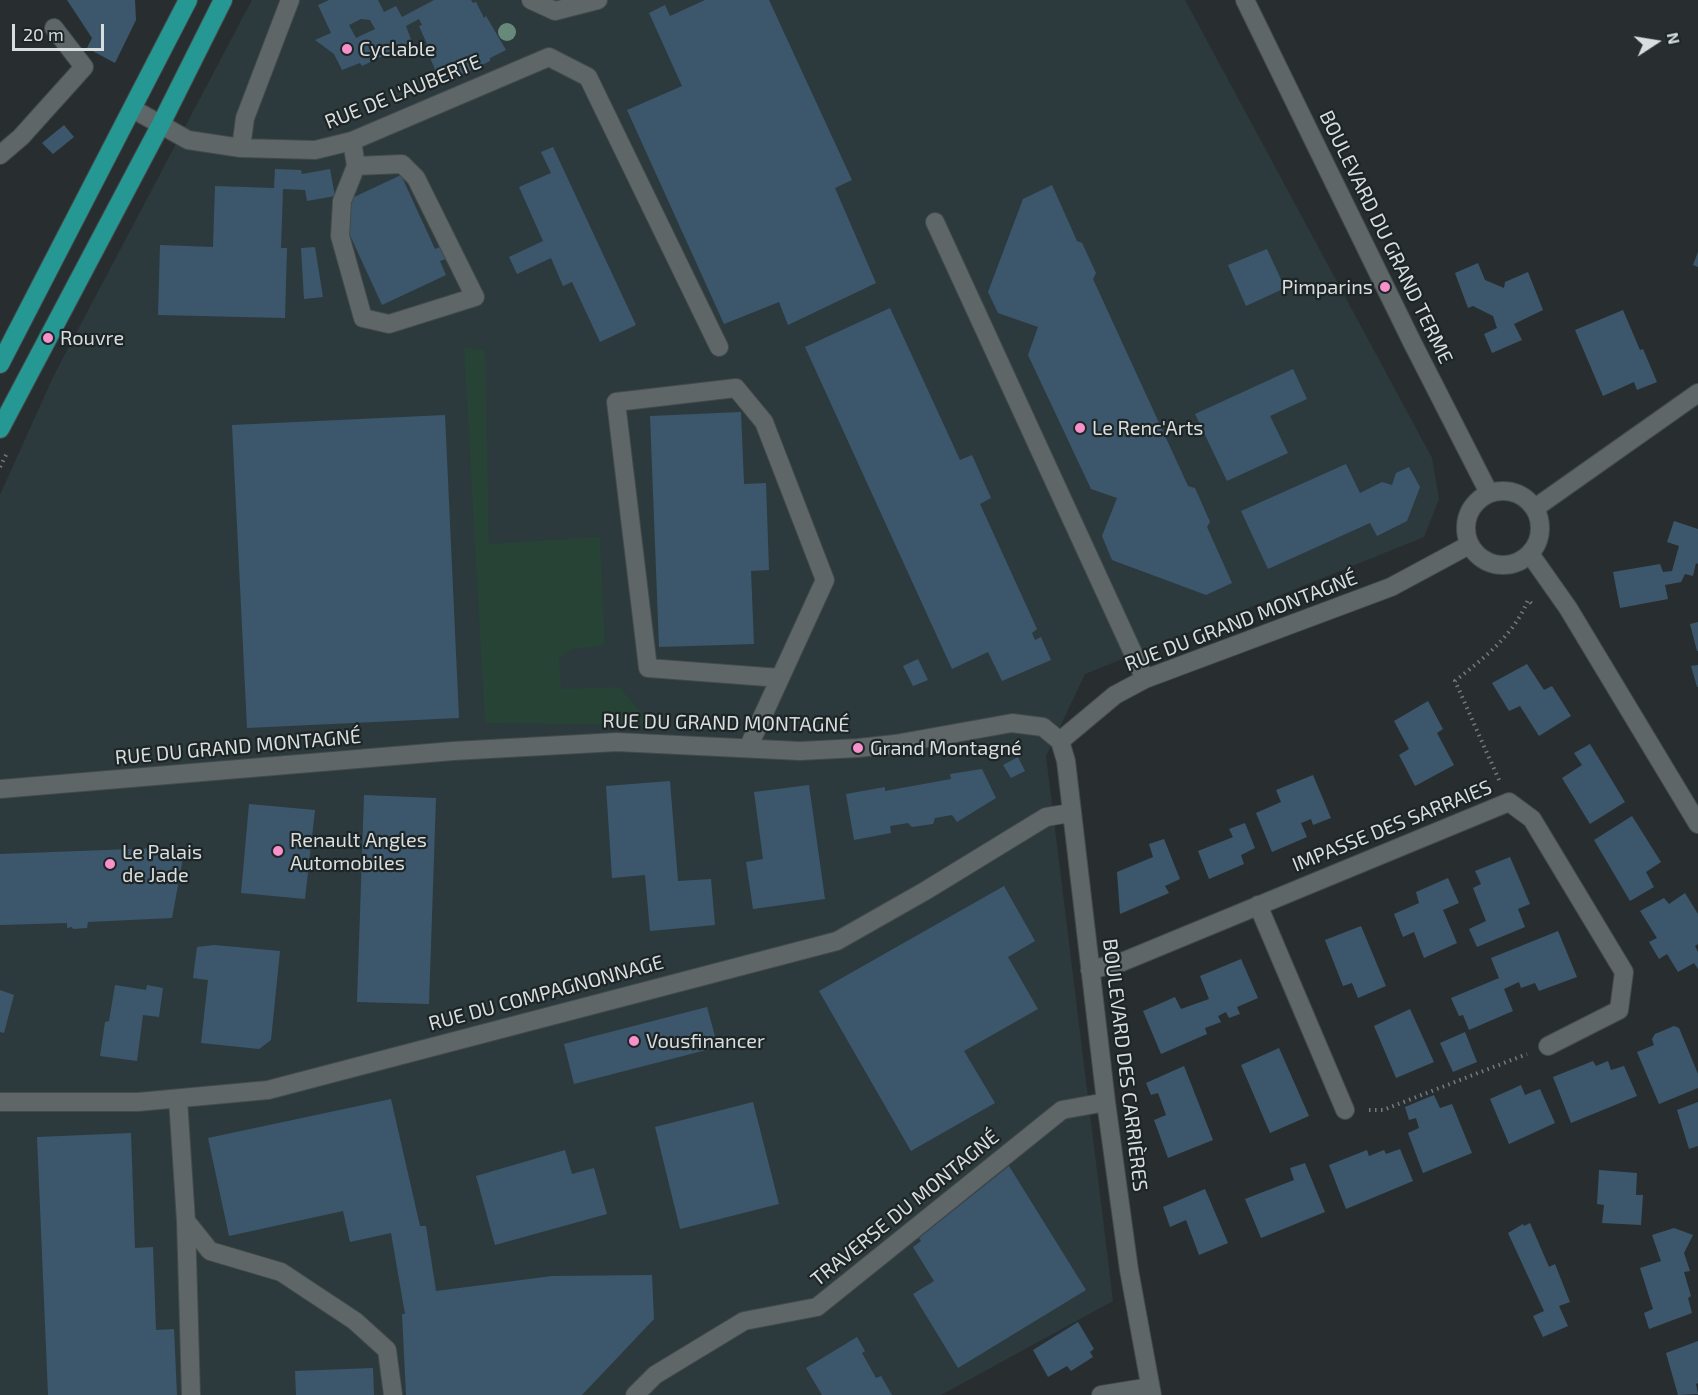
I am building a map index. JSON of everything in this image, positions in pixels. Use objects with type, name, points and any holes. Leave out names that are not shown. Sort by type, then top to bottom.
[{"type":"main road","points":[[0,364],[188,0]]},
{"type":"main road","points":[[2,419],[160,126],[223,0]]},
{"type":"street","points":[[241,148],[245,118],[290,0]]},
{"type":"street","points":[[531,0],[555,11],[598,0]]},
{"type":"street","name":"BOULEVARD DU GRAND TERME","points":[[1245,0],[1489,493]]},
{"type":"street","points":[[0,155],[21,137],[84,68],[54,28]]},
{"type":"street","name":"RUE DE L'AUBERTE","points":[[133,109],[188,140],[241,148],[315,150],[352,141],[549,57],[588,77],[719,347]]},
{"type":"street","points":[[352,141],[356,166],[342,201],[340,236],[363,318],[389,324],[475,297],[416,178],[402,164],[356,166]]},
{"type":"street","points":[[935,222],[1146,679]]},
{"type":"street","points":[[748,748],[825,580],[764,422],[736,388],[616,402],[648,668],[780,678]]},
{"type":"street","points":[[1534,508],[1549,500],[1698,393]]},
{"type":"street","points":[[1510,491],[1528,500],[1534,508],[1539,520],[1540,532],[1537,544],[1530,554],[1520,561],[1509,565],[1497,565],[1476,554],[1469,545],[1465,533],[1466,520],[1471,508],[1489,493],[1510,491]]},
{"type":"street","name":"RUE DU GRAND MONTAGNÉ","points":[[0,789],[476,749],[617,742],[800,751],[858,748],[896,744],[1012,723],[1042,727],[1060,741],[1115,695],[1146,679],[1391,587],[1469,545]]},
{"type":"street","points":[[1530,554],[1568,608],[1698,824]]},
{"type":"street","name":"BOULEVARD DES CARRIÈRES","points":[[1060,741],[1066,761],[1070,813],[1129,1270],[1151,1391]]},
{"type":"street","name":"IMPASSE DES SARRAIES","points":[[1090,970],[1122,962],[1509,802],[1532,819],[1624,972],[1619,1010],[1548,1046]]},
{"type":"street","name":"RUE DU COMPAGNONNAGE","points":[[0,1102],[138,1102],[268,1090],[837,941],[925,891],[1047,816],[1070,813]]},
{"type":"street","points":[[1258,905],[1344,1110]]},
{"type":"street","points":[[178,1099],[186,1221],[191,1395]]},
{"type":"street","name":"TRAVERSE DU MONTAGNÉ","points":[[635,1395],[655,1375],[744,1321],[817,1307],[1062,1110],[1106,1102]]},
{"type":"street","points":[[186,1221],[210,1251],[281,1272],[355,1321],[387,1350],[393,1395]]},
{"type":"street","points":[[1101,1395],[1151,1391]]},
{"type":"path","points":[[1509,802],[1455,681],[1493,651],[1522,615],[1528,600]]},
{"type":"path","points":[[1344,1110],[1383,1110],[1548,1046]]},
{"type":"shaded area","points":[[252,0],[1185,0],[1432,458],[1439,499],[1424,537],[1085,674],[1046,756],[1113,1301],[941,1395],[0,1395],[0,495],[54,375]]},
{"type":"green space","points":[[464,347],[485,350],[489,544],[600,537],[605,645],[571,649],[559,659],[561,689],[619,687],[652,725],[485,723]]},
{"type":"building","points":[[67,0],[135,0],[136,20],[115,63],[87,48],[92,38]]},
{"type":"building","points":[[329,0],[378,0],[384,12],[396,6],[402,17],[434,0],[471,0],[473,3],[476,2],[484,18],[486,16],[506,50],[490,58],[490,61],[457,77],[456,74],[440,82],[425,45],[427,44],[419,26],[422,25],[419,19],[406,26],[412,42],[362,66],[360,63],[342,70],[334,54],[315,40],[331,33],[318,5]],"holes":[[[361,19],[370,20],[375,29],[356,38],[349,25]]]},
{"type":"building","points":[[705,0],[769,0],[852,180],[835,188],[876,283],[788,325],[779,302],[724,324],[627,110],[682,86],[649,13],[665,5],[670,16]]},
{"type":"building","points":[[64,125],[74,137],[53,154],[42,143]]},
{"type":"building","points":[[553,147],[636,325],[600,342],[572,282],[563,286],[551,258],[517,274],[509,257],[543,241],[519,187],[551,173],[541,152]]},
{"type":"building","points":[[275,169],[301,170],[302,174],[330,169],[335,196],[307,201],[305,190],[283,189],[281,248],[287,248],[285,318],[158,315],[160,245],[213,247],[215,186],[274,188]]},
{"type":"building","points":[[401,175],[435,249],[440,247],[446,259],[440,261],[446,275],[382,305],[343,220],[350,199]]},
{"type":"building","points":[[1052,185],[1077,241],[1082,243],[1096,273],[1093,279],[1188,486],[1195,488],[1210,522],[1207,527],[1232,583],[1206,595],[1112,560],[1102,536],[1117,498],[1091,489],[1028,355],[1038,327],[998,313],[988,292],[1023,199]]},
{"type":"building","points":[[315,247],[323,297],[304,299],[301,248]]},
{"type":"building","points":[[1267,249],[1285,288],[1246,306],[1228,265]]},
{"type":"building","points":[[1698,252],[1698,267],[1693,265]]},
{"type":"building","points":[[1478,263],[1485,280],[1504,288],[1505,282],[1528,272],[1543,310],[1514,324],[1522,340],[1492,353],[1484,334],[1497,328],[1493,316],[1473,306],[1468,308],[1455,273]]},
{"type":"building","points":[[890,308],[960,460],[972,455],[991,498],[980,504],[1037,629],[1032,633],[1035,640],[1041,637],[1051,660],[1002,681],[988,652],[952,669],[805,347]]},
{"type":"building","points":[[1623,310],[1657,382],[1637,390],[1634,382],[1603,396],[1575,330]]},
{"type":"building","points":[[1293,369],[1307,399],[1270,416],[1288,453],[1227,481],[1195,414]]},
{"type":"building","points":[[741,412],[744,484],[766,483],[769,570],[751,571],[754,644],[659,647],[650,416]]},
{"type":"building","points":[[445,415],[459,718],[247,728],[232,425]]},
{"type":"building","points":[[1346,464],[1360,493],[1382,482],[1392,485],[1396,473],[1409,467],[1420,487],[1407,521],[1377,536],[1370,523],[1268,569],[1241,511]]},
{"type":"building","points":[[1674,521],[1698,529],[1698,564],[1696,563],[1693,576],[1685,574],[1681,582],[1665,585],[1668,599],[1620,608],[1613,572],[1660,564],[1663,572],[1672,571],[1679,546],[1667,542]]},
{"type":"building","points":[[1698,622],[1698,651],[1697,651],[1690,624]]},
{"type":"building","points":[[918,659],[928,680],[913,686],[903,666]]},
{"type":"building","points":[[1527,664],[1544,690],[1552,686],[1571,716],[1539,736],[1520,706],[1509,711],[1492,683]]},
{"type":"building","points":[[1698,665],[1698,687],[1697,687],[1691,666]]},
{"type":"building","points":[[1428,701],[1443,729],[1437,733],[1454,765],[1415,786],[1399,755],[1409,749],[1394,721]]},
{"type":"building","points":[[1590,744],[1625,802],[1590,824],[1562,778],[1582,765],[1574,753]]},
{"type":"building","points":[[1018,757],[1025,771],[1011,778],[1003,765]]},
{"type":"building","points":[[982,769],[996,798],[957,822],[952,815],[935,818],[933,824],[912,827],[908,823],[890,826],[891,833],[854,840],[846,794],[885,787],[885,791],[951,779],[950,774]]},
{"type":"building","points":[[1313,775],[1331,818],[1313,825],[1311,819],[1301,823],[1307,837],[1272,852],[1256,813],[1281,802],[1276,790]]},
{"type":"building","points":[[670,781],[678,881],[711,879],[715,925],[650,931],[645,875],[612,878],[606,786]]},
{"type":"building","points":[[809,785],[825,899],[753,909],[746,862],[763,859],[754,792]]},
{"type":"building","points":[[364,795],[436,798],[429,1004],[357,1002]]},
{"type":"building","name":"Renault Angles Automobiles","points":[[249,804],[315,810],[305,899],[241,893]]},
{"type":"building","points":[[1632,816],[1661,862],[1646,872],[1654,887],[1630,901],[1594,840]]},
{"type":"building","points":[[1245,823],[1255,848],[1241,855],[1244,864],[1209,879],[1198,851],[1233,837],[1229,829]]},
{"type":"building","points":[[1164,839],[1180,879],[1165,886],[1169,893],[1120,914],[1117,872],[1153,857],[1149,844]]},
{"type":"building","points":[[185,847],[172,918],[88,922],[87,928],[73,929],[72,927],[67,928],[67,923],[0,925],[0,854]]},
{"type":"building","points":[[1510,857],[1530,904],[1518,909],[1525,927],[1477,947],[1469,929],[1486,921],[1473,888],[1481,884],[1475,871]]},
{"type":"building","points":[[1448,878],[1459,903],[1443,910],[1457,943],[1424,958],[1414,932],[1403,937],[1394,914],[1419,903],[1416,892]]},
{"type":"building","points":[[1004,886],[1035,941],[1008,957],[1038,1009],[964,1051],[995,1103],[911,1151],[819,991]]},
{"type":"building","points":[[1685,893],[1698,914],[1698,944],[1695,946],[1698,952],[1698,969],[1694,963],[1678,972],[1667,954],[1659,959],[1649,942],[1657,938],[1640,911],[1664,898],[1669,904]]},
{"type":"building","points":[[1361,926],[1386,986],[1358,998],[1352,983],[1343,986],[1325,940]]},
{"type":"building","points":[[1558,931],[1577,977],[1539,991],[1535,983],[1521,988],[1519,982],[1504,989],[1513,1011],[1469,1030],[1463,1015],[1459,1016],[1451,998],[1499,978],[1491,958]]},
{"type":"building","points":[[214,945],[280,951],[271,1040],[259,1049],[201,1043],[208,980],[193,978],[197,947]]},
{"type":"building","points":[[1241,959],[1258,998],[1237,1007],[1240,1014],[1229,1018],[1226,1012],[1218,1016],[1221,1022],[1205,1028],[1207,1034],[1161,1054],[1143,1011],[1175,997],[1181,1009],[1209,999],[1200,976]]},
{"type":"building","points":[[115,985],[146,990],[147,985],[163,988],[159,1017],[143,1015],[137,1061],[100,1056],[105,1022],[109,1021]]},
{"type":"building","points":[[0,990],[14,995],[4,1033],[0,1032]]},
{"type":"building","points":[[707,1007],[718,1047],[574,1084],[564,1044]]},
{"type":"building","points":[[1410,1009],[1434,1062],[1396,1078],[1374,1026]]},
{"type":"building","points":[[1674,1026],[1679,1028],[1698,1074],[1698,1088],[1659,1104],[1637,1052],[1654,1045],[1652,1039],[1655,1034]]},
{"type":"building","points":[[1465,1032],[1477,1062],[1453,1072],[1440,1043]]},
{"type":"building","points":[[1279,1048],[1309,1116],[1270,1133],[1241,1065]]},
{"type":"building","points":[[1593,1061],[1596,1066],[1608,1061],[1611,1070],[1624,1066],[1637,1096],[1571,1123],[1553,1077]]},
{"type":"building","points":[[1184,1066],[1213,1140],[1168,1158],[1154,1120],[1166,1115],[1158,1093],[1151,1095],[1146,1083]]},
{"type":"building","points":[[1521,1085],[1525,1095],[1540,1089],[1555,1123],[1509,1144],[1490,1099]]},
{"type":"building","points":[[1434,1095],[1440,1108],[1452,1104],[1472,1153],[1423,1173],[1408,1133],[1419,1128],[1416,1118],[1409,1120],[1405,1107]]},
{"type":"building","points":[[391,1099],[420,1226],[426,1226],[436,1291],[552,1276],[652,1275],[654,1319],[582,1395],[406,1395],[402,1314],[405,1314],[391,1233],[350,1242],[343,1211],[229,1236],[208,1138]]},
{"type":"building","points":[[753,1102],[779,1204],[680,1229],[655,1127]]},
{"type":"building","points":[[1698,1102],[1698,1146],[1689,1149],[1677,1110]]},
{"type":"building","points":[[131,1133],[135,1248],[153,1247],[156,1330],[174,1329],[177,1395],[48,1395],[37,1137]]},
{"type":"building","points":[[1400,1149],[1413,1181],[1346,1209],[1329,1165],[1367,1150],[1369,1156],[1384,1150],[1386,1154]]},
{"type":"building","points":[[565,1150],[572,1174],[594,1168],[607,1214],[495,1245],[476,1176]]},
{"type":"building","points":[[1305,1163],[1325,1212],[1261,1238],[1245,1199],[1294,1180],[1290,1168]]},
{"type":"building","points":[[1009,1166],[1086,1290],[958,1368],[913,1294],[934,1281],[913,1247],[921,1241],[919,1238]]},
{"type":"building","points":[[1599,1170],[1637,1173],[1636,1195],[1643,1195],[1641,1225],[1602,1223],[1604,1205],[1597,1204]]},
{"type":"building","points":[[1205,1189],[1228,1243],[1199,1255],[1186,1220],[1170,1227],[1163,1207]]},
{"type":"building","points":[[1530,1223],[1549,1267],[1555,1264],[1570,1302],[1559,1306],[1568,1326],[1543,1337],[1533,1316],[1544,1311],[1508,1233],[1523,1224],[1524,1226]]},
{"type":"building","points":[[1674,1228],[1693,1235],[1684,1253],[1690,1271],[1684,1272],[1691,1296],[1688,1298],[1692,1313],[1649,1329],[1644,1313],[1653,1309],[1640,1268],[1661,1261],[1652,1235]]},
{"type":"building","points":[[1078,1322],[1094,1349],[1090,1352],[1093,1357],[1071,1371],[1067,1366],[1048,1377],[1033,1350]]},
{"type":"building","points":[[857,1337],[865,1351],[862,1353],[876,1378],[881,1376],[892,1395],[822,1395],[806,1368]]},
{"type":"building","points":[[1698,1341],[1698,1383],[1696,1384],[1698,1394],[1678,1395],[1666,1353]]},
{"type":"building","points":[[373,1368],[374,1395],[296,1395],[295,1371]]},
{"type":"place","name":"Cyclable","points":[[347,49]]},
{"type":"place","name":"Pimparins","points":[[1385,287]]},
{"type":"place","name":"Rouvre","points":[[48,338]]},
{"type":"place","name":"Le Renc'Arts","points":[[1080,428]]},
{"type":"place","name":"Grand Montagné","points":[[858,748]]},
{"type":"place","name":"Renault Angles Automobiles","points":[[278,851]]},
{"type":"place","name":"Le Palais de Jade","points":[[110,864]]},
{"type":"place","name":"Vousfinancer","points":[[634,1041]]}]
